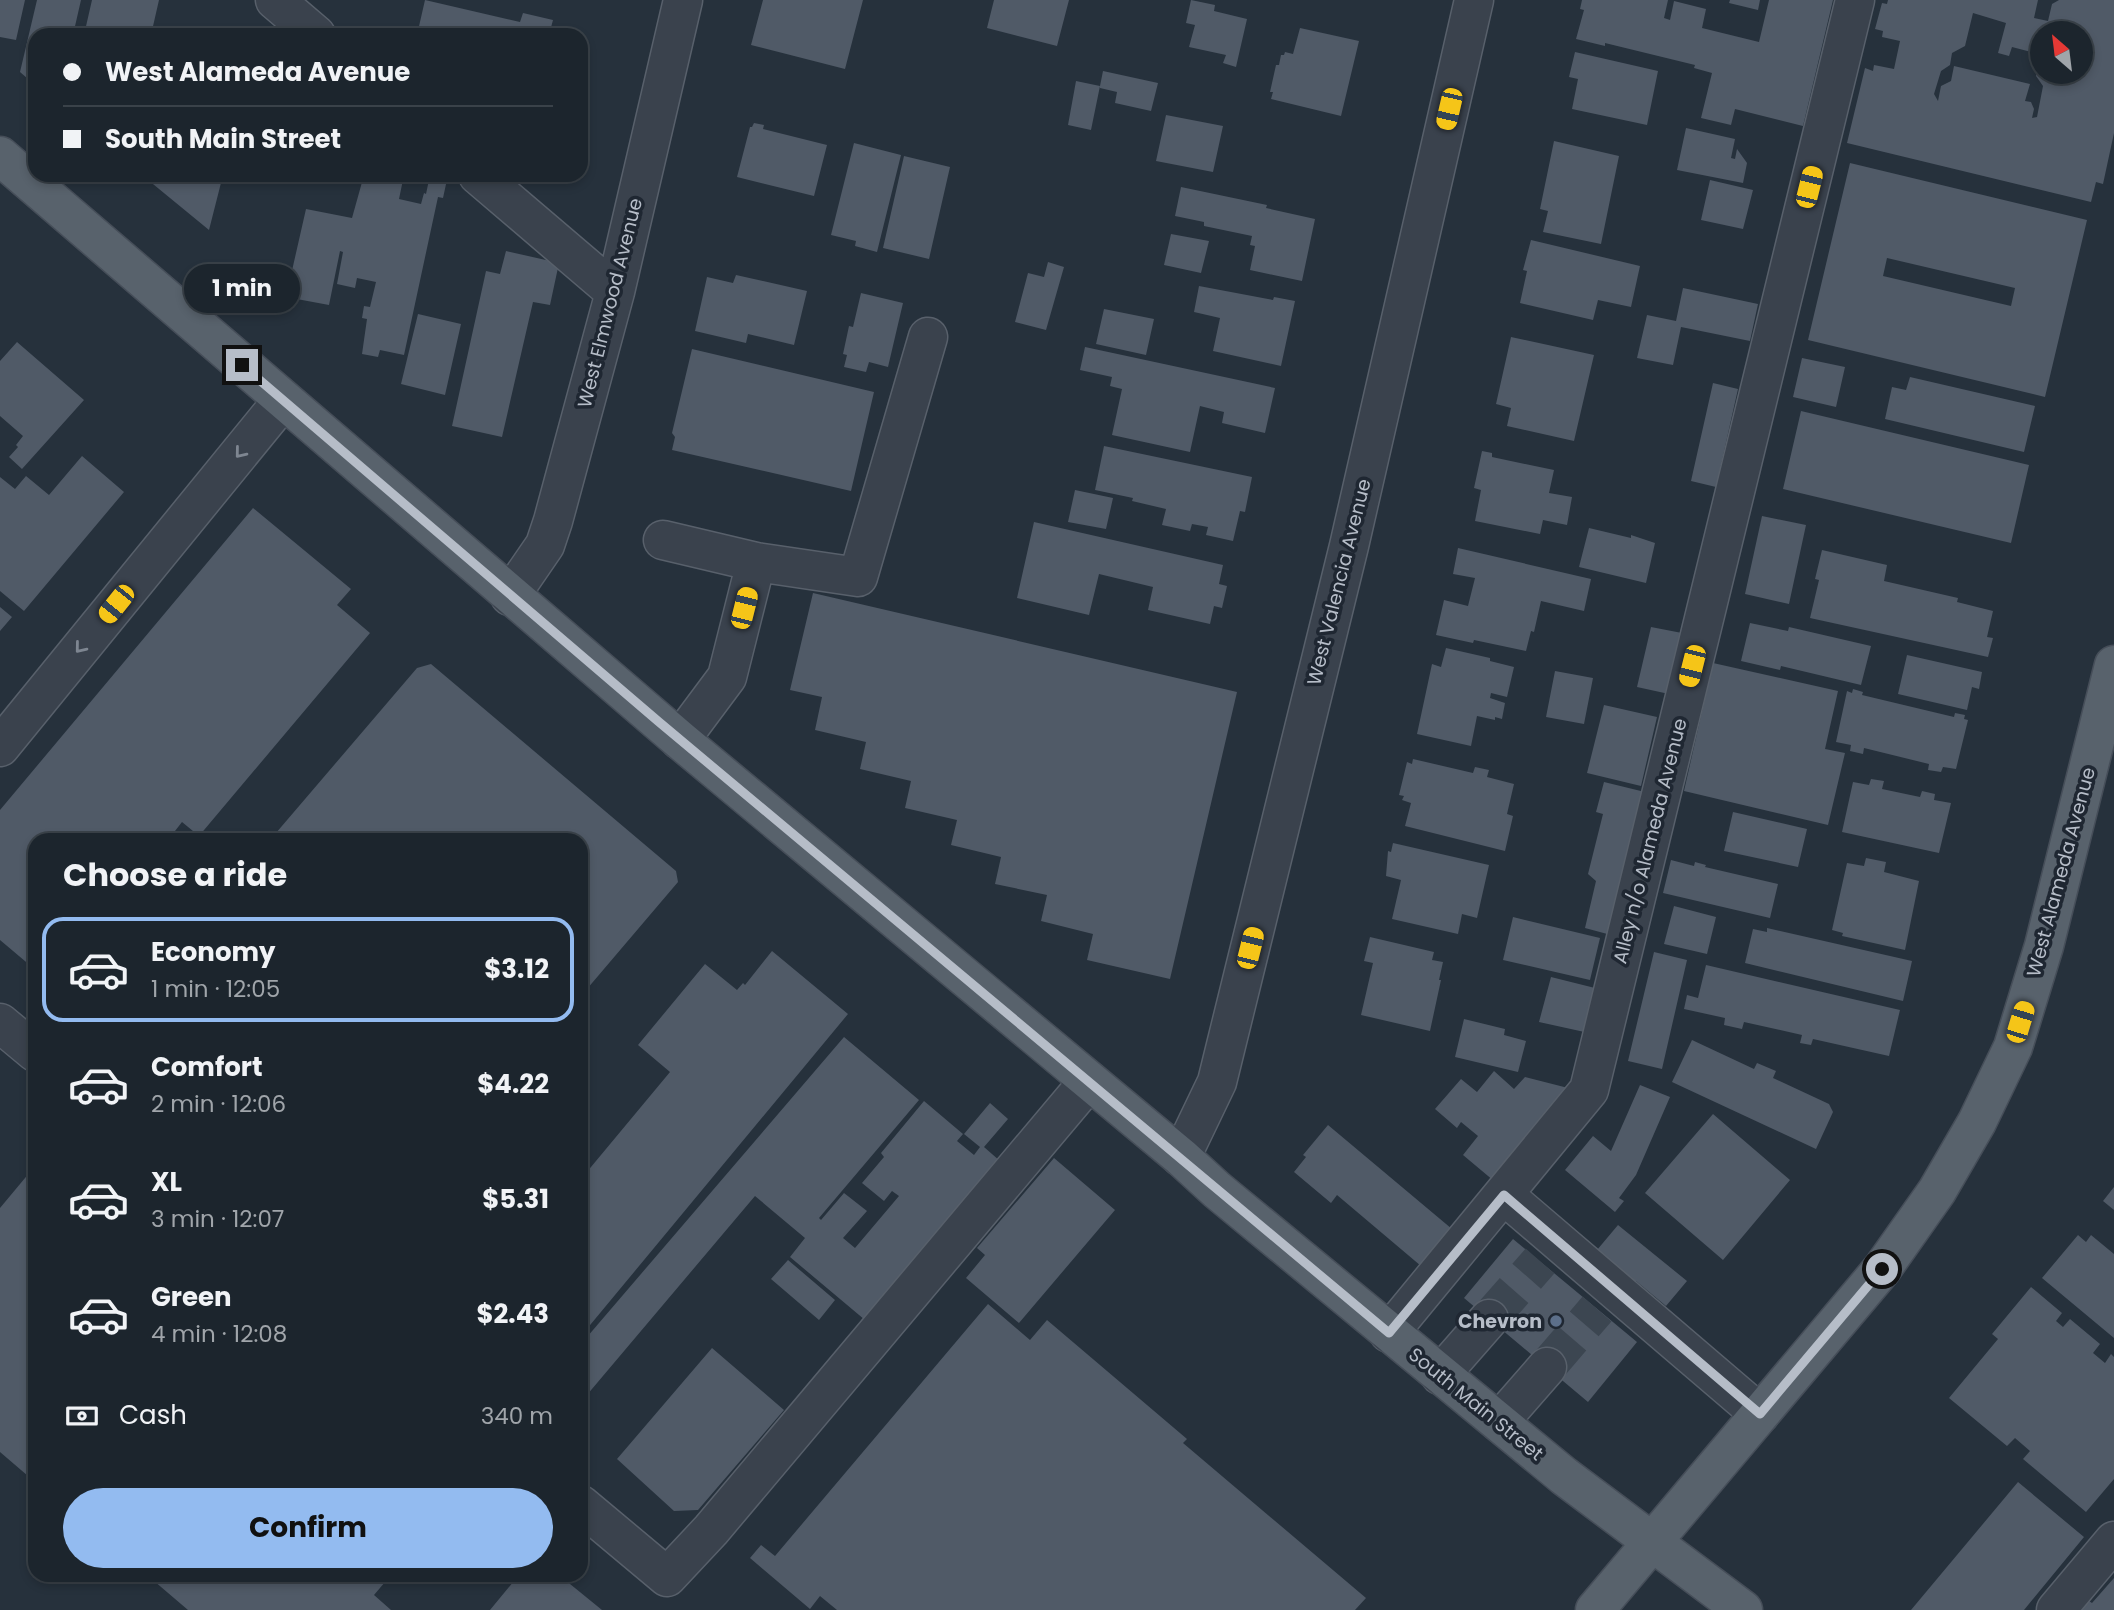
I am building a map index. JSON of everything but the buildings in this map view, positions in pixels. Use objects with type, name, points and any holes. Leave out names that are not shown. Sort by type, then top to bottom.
[{"type":"main road","name":"South Main Street","points":[[0,156],[28,180]]},
{"type":"main road","name":"South Main Street","points":[[30,182],[510,596],[1181,1157],[1217,1190],[1440,1375],[1651,1542],[1743,1610]]},
{"type":"main road","name":"West Alameda Avenue","points":[[1595,1610],[1882,1269],[1937,1191],[1977,1122],[2013,1047],[2044,946],[2113,671]]},
{"type":"street","points":[[275,0],[308,28]]},
{"type":"street","name":"West Elmwood Avenue","points":[[510,596],[545,545],[615,292],[683,0]]},
{"type":"street","name":"West Valencia Avenue","points":[[1181,1157],[1217,1082],[1349,545],[1474,0]]},
{"type":"street","name":"Alley n/o Alameda Avenue","points":[[1389,1333],[1589,1090],[1855,0]]},
{"type":"street","points":[[486,182],[615,292]]},
{"type":"street","points":[[663,540],[756,562],[858,577],[928,337]]},
{"type":"street","points":[[0,747],[283,400]]},
{"type":"street","points":[[680,740],[727,677],[756,562]]},
{"type":"street","points":[[0,1023],[28,1046]]},
{"type":"street","points":[[588,1511],[667,1577],[711,1531],[1089,1081]]},
{"type":"street","points":[[1504,1195],[1549,1251],[1606,1300],[1760,1414]]},
{"type":"street","points":[[1440,1375],[1489,1319]]},
{"type":"street","points":[[1499,1422],[1547,1367]]},
{"type":"street","points":[[2056,1610],[2114,1541]]},
{"type":"tunnel","points":[[1489,1319],[1540,1261]]},
{"type":"tunnel","points":[[1547,1367],[1597,1309]]},
{"type":"place","name":"Chevron","points":[[1556,1321]]},
{"type":"route","points":[[242,365],[659,722],[1389,1333],[1504,1195],[1760,1414],[1882,1269]]}]
